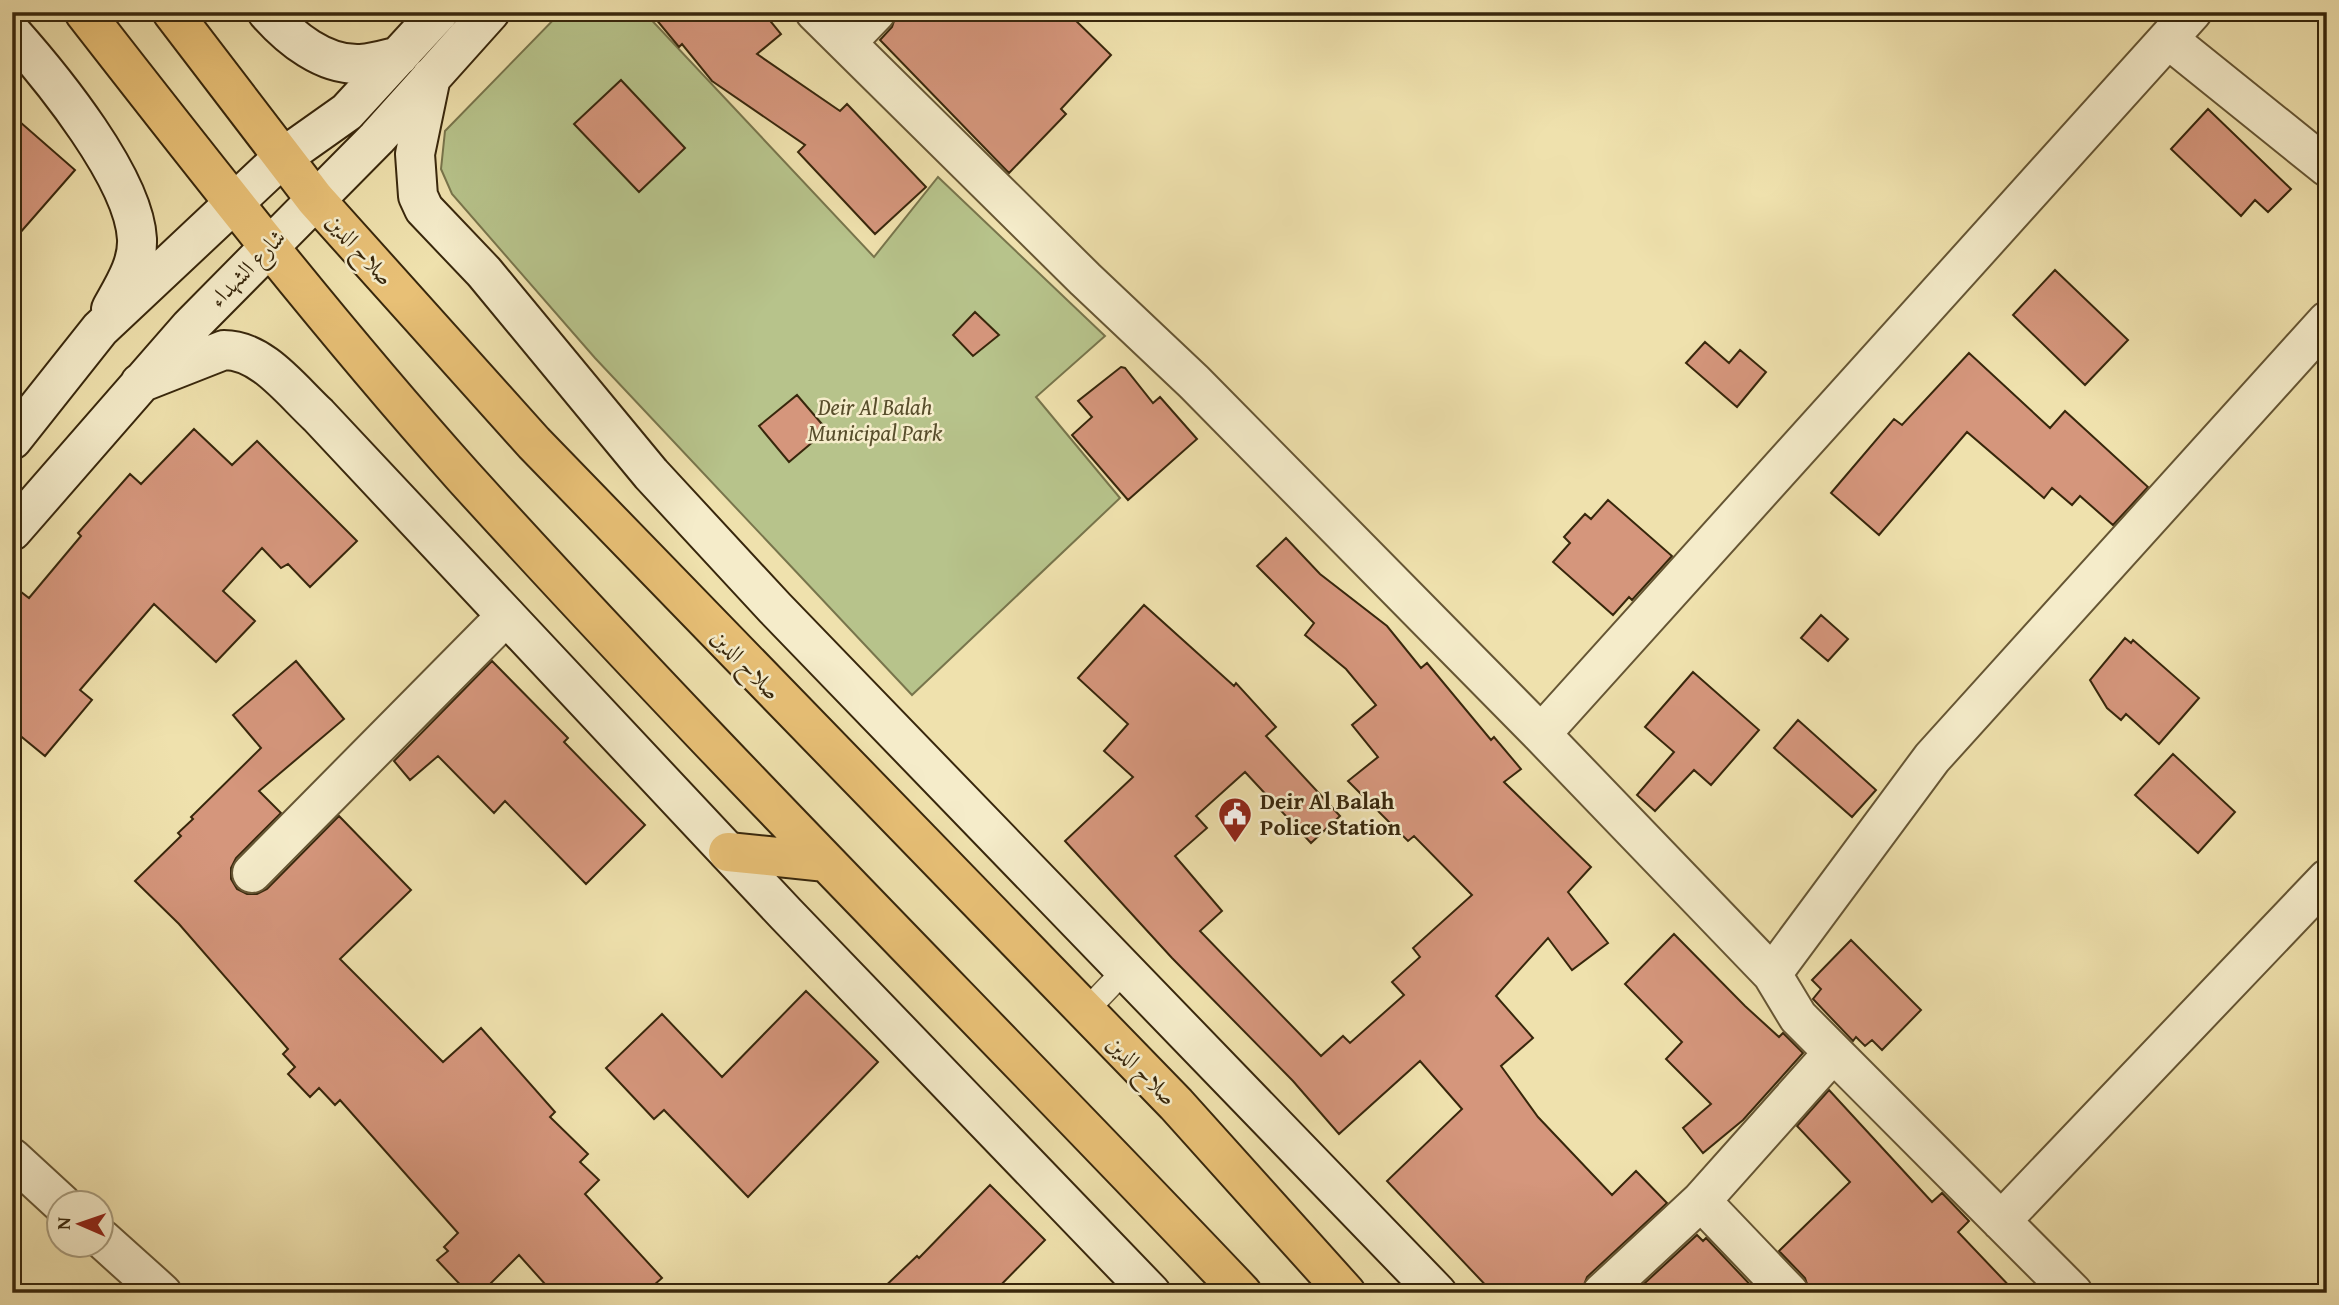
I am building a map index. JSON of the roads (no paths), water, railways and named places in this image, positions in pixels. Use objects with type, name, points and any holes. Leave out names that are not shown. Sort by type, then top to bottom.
[{"type":"highway","points":[[84,12],[234,205],[461,473],[826,862],[1242,1293]]},
{"type":"highway","name":"صلاح الدين","points":[[172,12],[315,199],[534,443],[1176,1104],[1346,1293]]},
{"type":"highway","points":[[728,852],[826,862]]},
{"type":"street","points":[[267,12],[283,30],[314,52],[334,60],[360,64],[399,56]]},
{"type":"street","points":[[12,440],[100,329],[282,158],[347,112],[439,12]]},
{"type":"street","name":"شارع الشهداء","points":[[12,531],[140,383],[269,246],[377,138],[490,12]]},
{"type":"street","points":[[815,12],[1084,279],[1194,382],[1541,733],[1772,974],[1798,1017],[2067,1291]]},
{"type":"street","points":[[847,42],[876,12]]},
{"type":"street","points":[[1541,733],[2180,26],[2327,167]]},
{"type":"street","points":[[12,33],[87,131],[128,197],[137,239],[133,268],[100,329]]},
{"type":"street","points":[[430,77],[415,153],[418,196],[424,209],[484,272],[651,474],[775,608],[1437,1293]]},
{"type":"street","points":[[1772,974],[1932,758],[2327,321]]},
{"type":"street","points":[[140,383],[224,350],[238,350],[253,356],[318,415],[728,852],[1151,1293]]},
{"type":"street","points":[[252,873],[506,616]]},
{"type":"street","points":[[2001,1221],[2327,879]]},
{"type":"street","points":[[1602,1293],[1701,1201],[1833,1053]]},
{"type":"street","points":[[12,1158],[48,1190]]},
{"type":"street","points":[[1701,1201],[1789,1293]]},
{"type":"street","points":[[116,1252],[162,1293]]},
{"type":"lane","points":[[1085,1012],[1124,971]]},
{"type":"place","name":"Deir Al Balah Police Station","points":[[1235,844]]},
{"type":"park label","name":"Deir Al Balah Municipal Park","points":[[875,420]]}]
